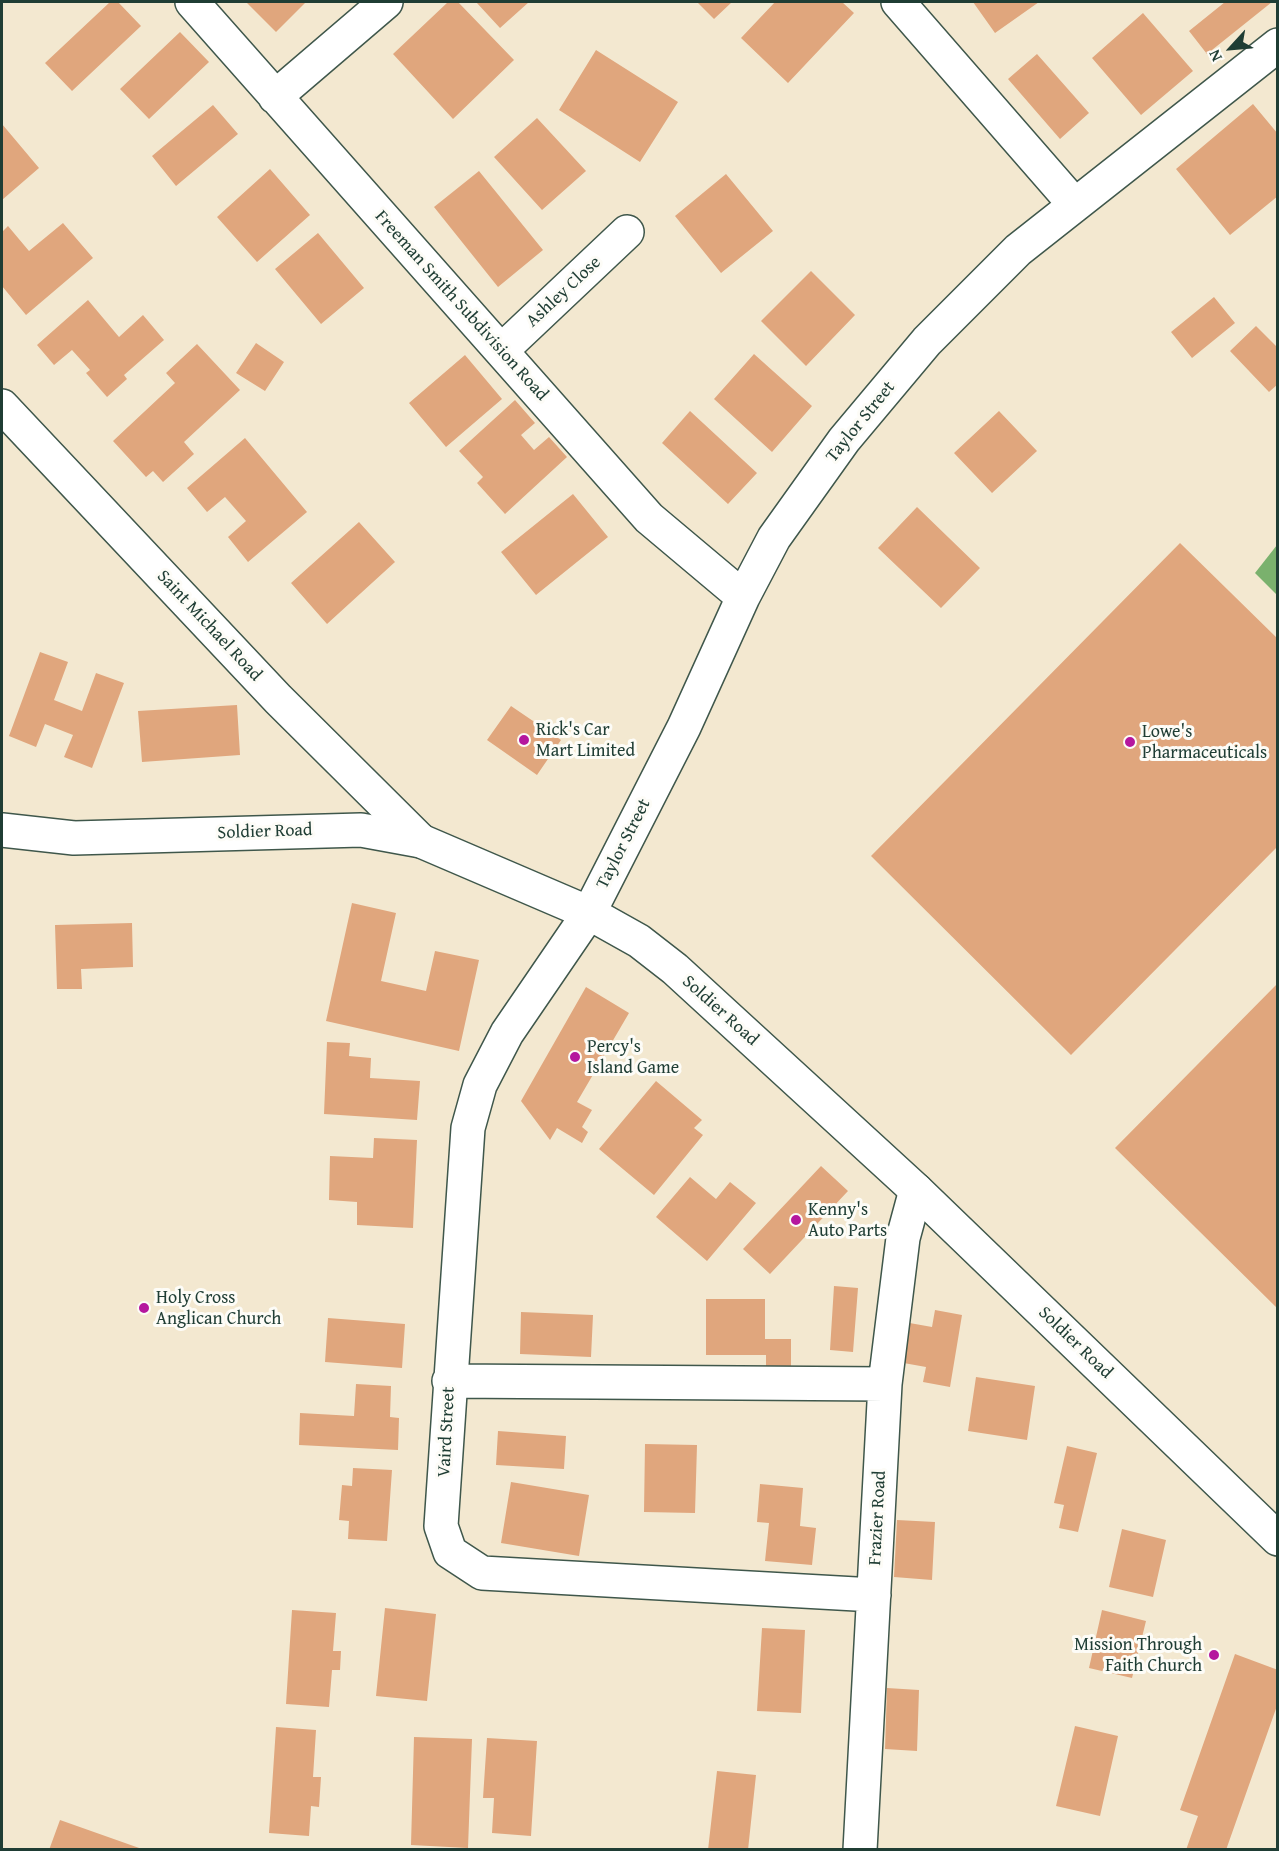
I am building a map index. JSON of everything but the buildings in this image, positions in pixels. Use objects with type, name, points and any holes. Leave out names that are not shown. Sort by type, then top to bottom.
[{"type":"street","name":"Freeman Smith Subdivision Road","points":[[192,2],[649,518],[743,597]]},
{"type":"street","points":[[275,98],[386,2]]},
{"type":"street","points":[[898,2],[1075,205]]},
{"type":"street","name":"Taylor Street","points":[[589,913],[684,727],[743,597],[774,538],[837,449],[927,340],[1018,250],[1278,45]]},
{"type":"street","name":"Ashley Close","points":[[501,351],[627,232]]},
{"type":"street","name":"Saint Michael Road","points":[[2,406],[278,699],[421,842]]},
{"type":"street","name":"Soldier Road","points":[[2,830],[74,838],[361,830],[421,842],[589,913],[639,941],[675,969],[916,1190],[1278,1539]]},
{"type":"street","name":"Vaird Street","points":[[589,913],[507,1033],[480,1085],[468,1128],[449,1381],[441,1526],[450,1552],[482,1573],[874,1595]]},
{"type":"street","name":"Frazier Road","points":[[860,1850],[885,1384],[903,1238],[916,1190]]},
{"type":"street","points":[[449,1381],[885,1384]]},
{"type":"green space","points":[[1277,545],[1277,595],[1255,573]]},
{"type":"place","name":"Rick's Car Mart Limited","points":[[524,740]]},
{"type":"place","name":"Lowe's Pharmaceuticals","points":[[1130,742]]},
{"type":"place","name":"Percy's Island Game","points":[[575,1057]]},
{"type":"place","name":"Kenny's Auto Parts","points":[[796,1220]]},
{"type":"place","name":"Holy Cross Anglican Church","points":[[144,1308]]},
{"type":"place","name":"Mission Through Faith Church","points":[[1214,1655]]}]
